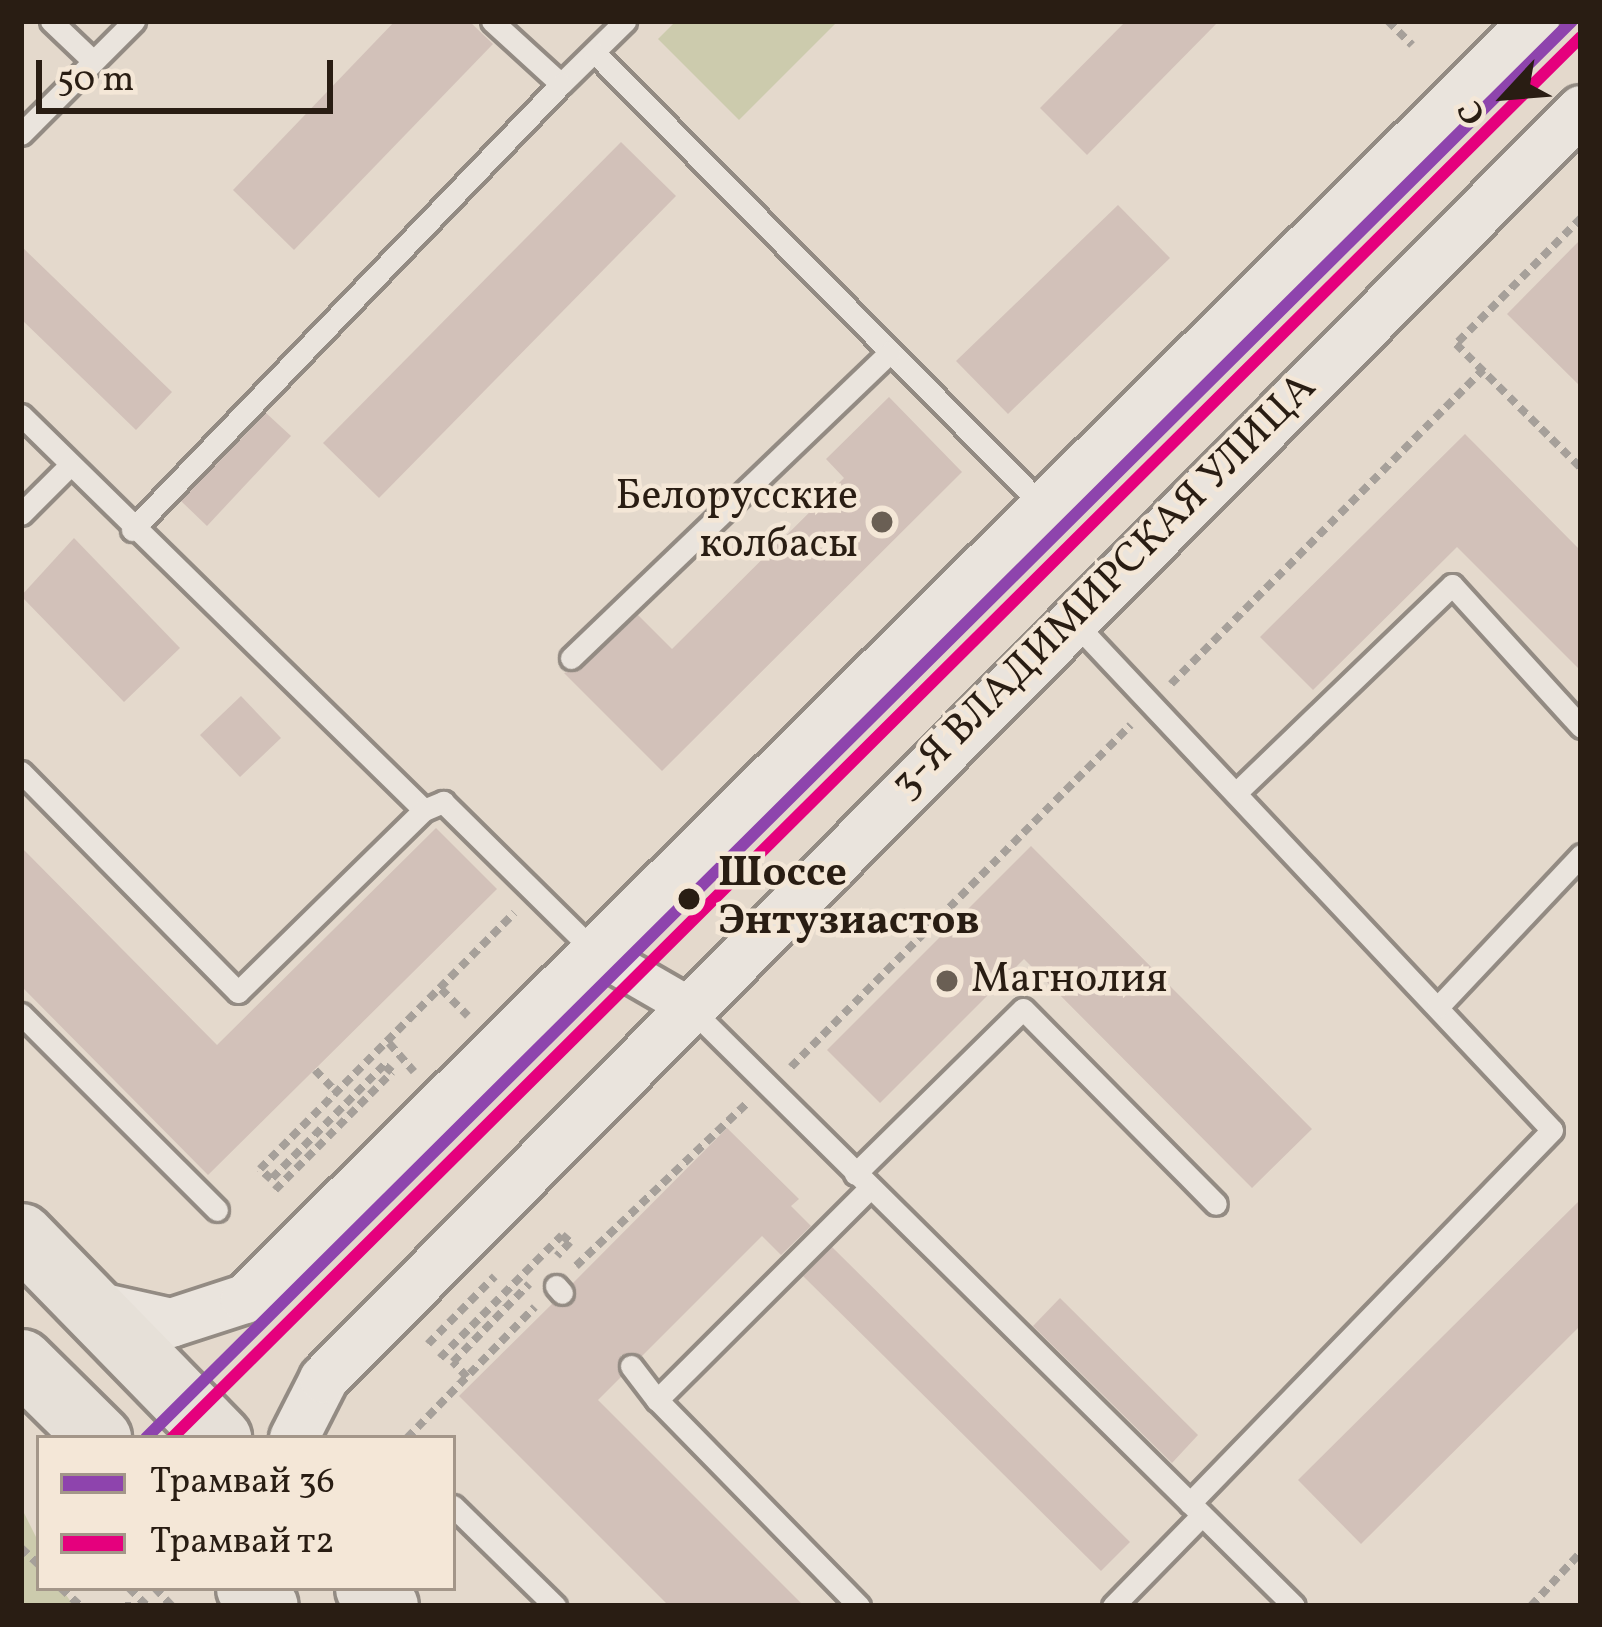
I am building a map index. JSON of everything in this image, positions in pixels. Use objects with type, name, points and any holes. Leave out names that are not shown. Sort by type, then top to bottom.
[{"type":"main road","points":[[21,1235],[217,1435]]},
{"type":"main road","points":[[21,1361],[97,1435]]},
{"type":"street","points":[[90,1305],[171,1322],[245,1299],[1535,21]]},
{"type":"street","name":"3-Я ВЛАДИМИРСКАЯ УЛИЦА","points":[[295,1435],[324,1378],[686,1005],[1581,110]]},
{"type":"street","points":[[596,953],[686,1005]]},
{"type":"lane","points":[[51,21],[94,61]]},
{"type":"lane","points":[[21,134],[134,21]]},
{"type":"lane","points":[[492,21],[561,85]]},
{"type":"lane","points":[[132,530],[625,21]]},
{"type":"lane","points":[[594,52],[760,205],[890,352],[1045,509]]},
{"type":"lane","points":[[572,658],[890,352]]},
{"type":"lane","points":[[21,415],[132,530],[424,810]]},
{"type":"lane","points":[[21,514],[68,467]]},
{"type":"lane","points":[[1238,791],[1452,585],[1581,727]]},
{"type":"lane","points":[[1072,620],[1238,791],[1552,1130],[1196,1509],[1113,1606]]},
{"type":"lane","points":[[21,772],[238,992],[424,810],[443,802],[596,953]]},
{"type":"lane","points":[[1438,1007],[1581,855]]},
{"type":"lane","points":[[686,1005],[1294,1606]]},
{"type":"lane","points":[[657,1400],[1023,1009],[1216,1204]]},
{"type":"lane","points":[[21,1014],[217,1210]]},
{"type":"lane","points":[[632,1366],[657,1400],[859,1606]]},
{"type":"lane","points":[[456,1509],[555,1606]]},
{"type":"path","points":[[1388,21],[1412,45]]},
{"type":"path","points":[[1581,218],[1456,344],[1581,468]]},
{"type":"path","points":[[275,1190],[392,1072],[384,1065],[271,1179],[260,1169],[520,906]]},
{"type":"path","points":[[441,989],[468,1016]]},
{"type":"path","points":[[410,1435],[559,1290],[719,1122],[770,1088],[793,1065]]},
{"type":"path","points":[[315,1070],[337,1093]]},
{"type":"path","points":[[440,1358],[562,1234],[570,1242],[453,1362],[467,1377]]},
{"type":"path","points":[[428,1344],[495,1276]]},
{"type":"path","points":[[1531,1606],[1581,1552]]},
{"type":"green space","points":[[676,21],[838,21],[739,120],[658,39]]},
{"type":"green space","points":[[21,1507],[36,1537],[36,1591],[63,1591],[74,1606],[21,1606]]},
{"type":"building","points":[[395,21],[469,21],[493,44],[294,250],[233,190]]},
{"type":"building","points":[[1126,21],[1219,21],[1087,155],[1040,108]]},
{"type":"building","points":[[621,142],[676,196],[379,498],[323,443]]},
{"type":"building","points":[[1118,205],[1170,258],[1008,414],[956,361]]},
{"type":"building","points":[[1581,239],[1581,387],[1507,314]]},
{"type":"building","points":[[21,246],[172,392],[136,430],[21,319]]},
{"type":"building","points":[[889,397],[962,472],[662,771],[564,673],[581,669],[638,615],[672,649],[844,478],[826,459]]},
{"type":"building","points":[[266,413],[291,436],[207,526],[181,501]]},
{"type":"building","points":[[1465,434],[1581,551],[1581,671],[1457,547],[1313,690],[1260,637]]},
{"type":"building","points":[[74,538],[180,648],[124,702],[21,596]]},
{"type":"building","points":[[241,696],[281,738],[240,777],[200,735]]},
{"type":"building","points":[[436,828],[497,889],[208,1175],[21,986],[21,847],[217,1045]]},
{"type":"building","points":[[1031,846],[1312,1129],[1252,1188],[1024,959],[880,1103],[827,1050]]},
{"type":"building","points":[[727,1128],[799,1199],[791,1206],[811,1226],[781,1255],[762,1236],[642,1356],[621,1355],[621,1377],[598,1400],[804,1606],[669,1606],[459,1396],[552,1304],[573,1304],[573,1283]]},
{"type":"building","points":[[1581,1199],[1581,1325],[1361,1544],[1298,1480]]},
{"type":"building","points":[[832,1247],[1130,1542],[1101,1571],[803,1276]]},
{"type":"building","points":[[1060,1298],[1198,1435],[1172,1463],[1033,1326]]},
{"type":"tram line","name":"36","points":[[149,1435],[1572,21]]},
{"type":"tram line","name":"т2","points":[[175,1435],[1581,37]]},
{"type":"place","name":"Белорусские колбасы","points":[[882,522]]},
{"type":"place","name":"Шоссе Энтузиастов","points":[[689,899]]},
{"type":"place","name":"Магнолия","points":[[947,981]]}]
